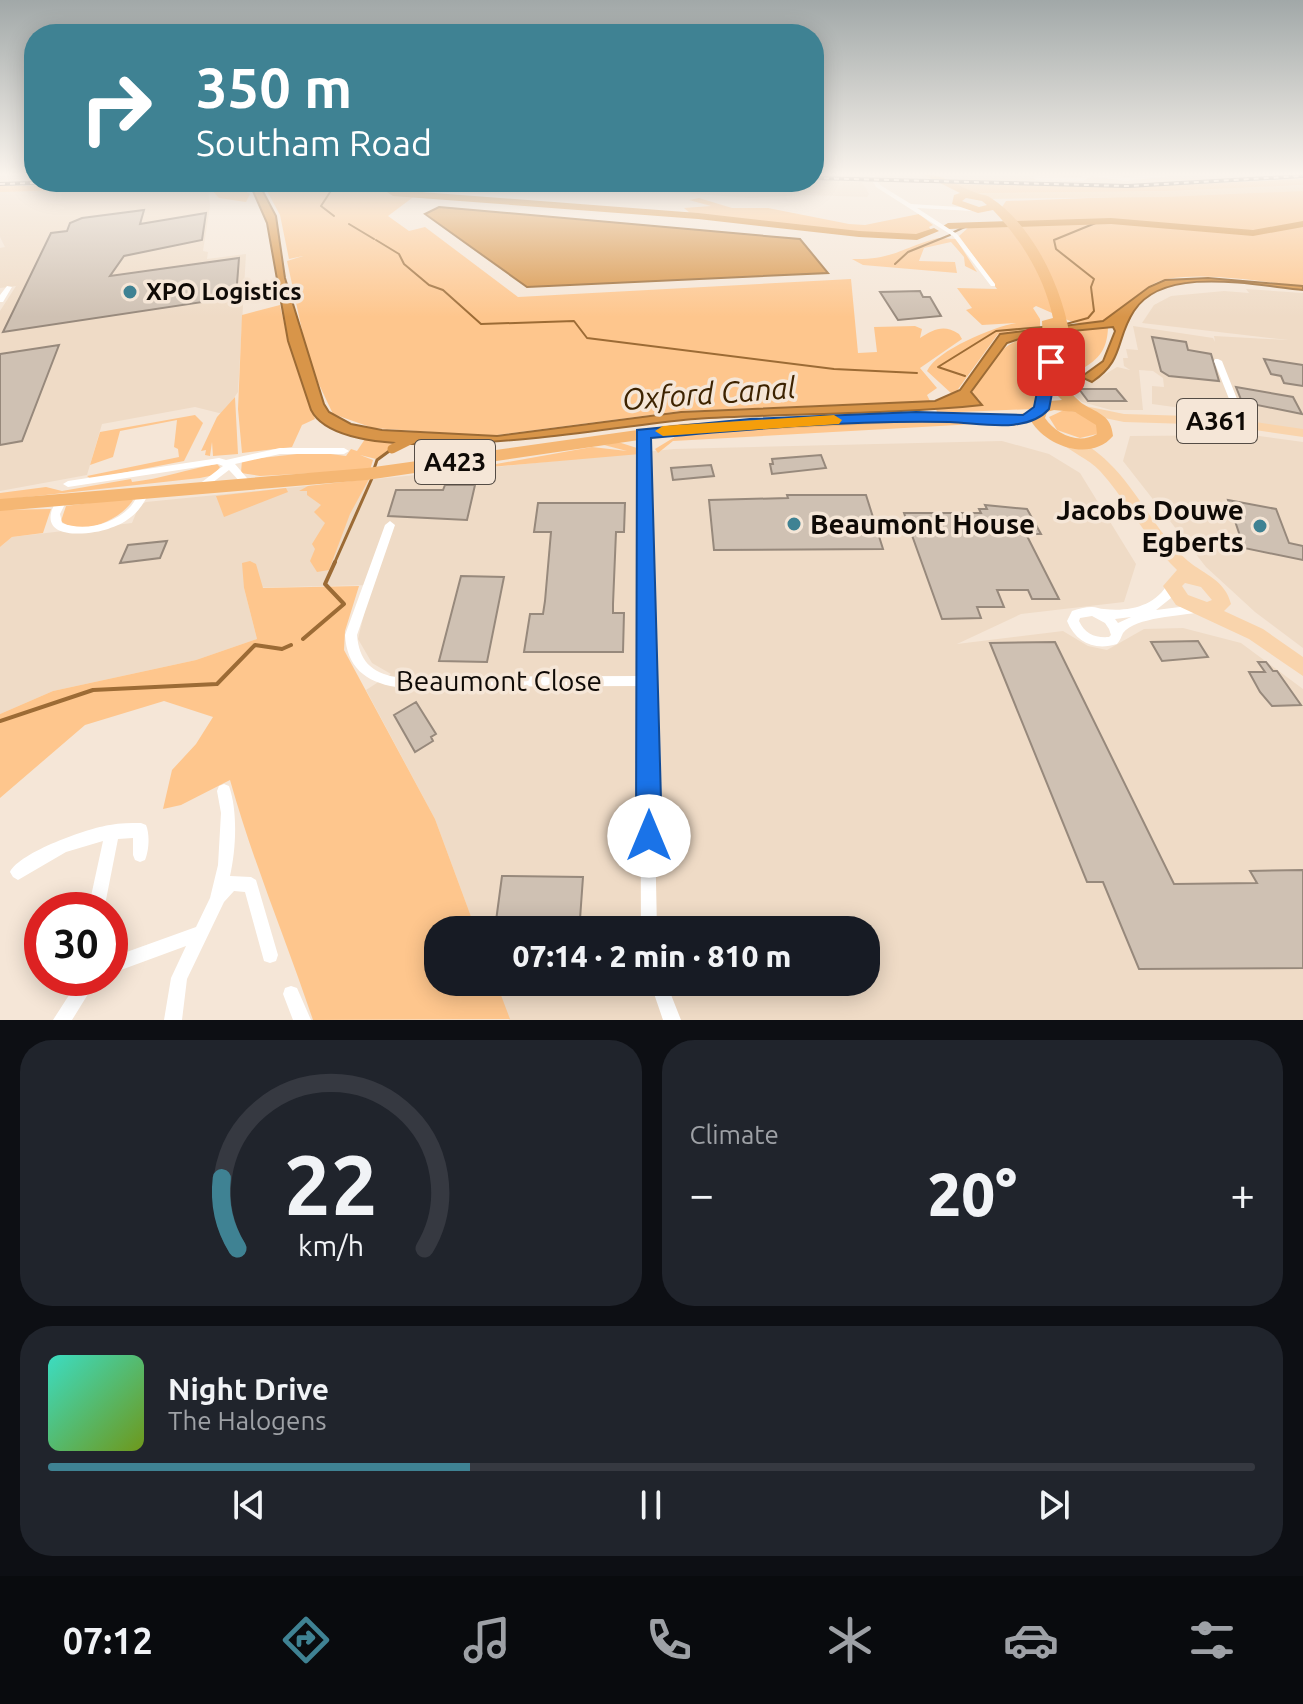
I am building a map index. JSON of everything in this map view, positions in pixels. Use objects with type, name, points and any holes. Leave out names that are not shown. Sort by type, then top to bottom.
[{"type":"highway","points":[[1005,222],[1013,230],[1031,264],[1056,330],[1061,391],[1081,409],[1099,419],[1106,435],[1095,443],[1061,439],[1042,428],[1039,412],[1056,330]]},
{"type":"highway","points":[[1039,412],[1052,405],[1081,409]]},
{"type":"highway","name":"A423","points":[[0,505],[65,491],[145,491],[373,473],[613,437],[644,442],[664,431],[916,417],[1003,422],[1026,420],[1039,412]]},
{"type":"highway","name":"A423","points":[[1003,422],[1061,439]]},
{"type":"main road","name":"A361","points":[[1081,409],[1131,419],[1243,424],[1303,433]]},
{"type":"main road","points":[[1131,419],[1115,424],[1106,435],[1106,456],[1134,505],[1180,565],[1220,593],[1256,634]]},
{"type":"main road","points":[[1061,439],[1095,458],[1134,505]]},
{"type":"main road","points":[[1161,544],[1172,584],[1182,600],[1256,634],[1303,668]]},
{"type":"main road","points":[[1172,584],[1180,576],[1201,579]]},
{"type":"main road","points":[[1204,610],[1222,604],[1220,593]]},
{"type":"street","points":[[935,222],[948,230],[993,285]]},
{"type":"street","points":[[0,300],[9,287]]},
{"type":"street","points":[[1218,361],[1243,424]]},
{"type":"street","points":[[644,442],[649,681],[649,916]]},
{"type":"street","points":[[145,491],[130,513],[81,531],[66,531],[57,525],[55,514],[65,491],[213,461],[229,464],[280,451],[344,451]]},
{"type":"street","points":[[229,464],[247,484]]},
{"type":"street","points":[[201,487],[229,464]]},
{"type":"street","name":"Beaumont Close","points":[[390,525],[351,635],[353,653],[375,678],[396,682],[649,681]]},
{"type":"street","points":[[1172,584],[1166,598],[1150,607],[1125,613],[1079,612],[1073,617],[1073,625],[1094,642],[1113,641],[1122,626],[1152,617],[1204,610]]},
{"type":"street","points":[[1100,614],[1112,622],[1117,632]]},
{"type":"street","points":[[217,900],[227,839],[224,791]]},
{"type":"street","points":[[18,872],[62,845],[86,835],[112,831],[141,830],[140,855]]},
{"type":"street","points":[[100,892],[112,831]]},
{"type":"street","points":[[173,1020],[179,978],[198,934],[217,900],[231,883],[251,885],[270,955]]},
{"type":"street","points":[[128,959],[198,934]]},
{"type":"street","points":[[291,994],[302,1020]]},
{"type":"street","points":[[62,1020],[78,996]]},
{"type":"street","points":[[663,996],[672,1020]]},
{"type":"shaded area","points":[[0,222],[208,222],[203,251],[208,252],[207,259],[246,254],[238,392],[223,414],[195,407],[102,424],[87,475],[0,491],[0,311],[16,286],[0,288],[0,248],[5,247],[0,237]]},
{"type":"shaded area","points":[[277,222],[285,278],[324,404],[329,412],[351,424],[382,430],[497,436],[681,412],[935,401],[960,390],[1000,334],[1103,321],[1149,287],[1165,280],[1208,278],[1303,286],[1303,290],[1212,281],[1167,287],[1148,296],[1134,311],[1115,358],[1092,382],[1081,377],[1103,361],[1115,331],[1113,327],[1031,335],[1007,343],[971,392],[982,405],[911,411],[695,419],[491,442],[430,444],[376,441],[335,430],[311,410],[288,341],[267,223]]},
{"type":"shaded area","points":[[281,222],[396,222],[409,231],[425,227],[518,297],[851,279],[858,353],[877,352],[874,327],[915,326],[922,329],[920,338],[944,328],[959,334],[962,339],[920,368],[937,388],[927,395],[930,401],[681,411],[489,436],[373,428],[333,414],[316,378],[305,344],[287,261],[303,256],[289,259]]},
{"type":"shaded area","points":[[436,222],[604,222],[800,239],[828,273],[527,287]]},
{"type":"shaded area","points":[[764,222],[837,222],[865,225],[882,222],[929,222],[933,225],[929,227],[931,230],[917,235]]},
{"type":"shaded area","points":[[1015,222],[1303,222],[1303,286],[1218,277],[1167,279],[1145,289],[1116,314],[1094,324],[1076,323],[1036,306],[1033,308],[1040,319],[1040,329],[998,334],[952,394],[927,371],[933,363],[980,334],[1016,323],[982,325],[966,310],[972,308],[957,288],[997,289],[959,236],[969,227],[1018,225]]},
{"type":"shaded area","points":[[938,238],[956,239],[977,272],[965,266],[964,257],[951,242],[924,248],[919,261],[955,262],[957,273],[863,265],[852,259],[887,255]]},
{"type":"shaded area","points":[[1246,289],[1303,293],[1303,433],[1243,424],[1240,416],[1152,404],[1152,386],[1164,387],[1163,378],[1153,371],[1139,370],[1143,410],[1111,410],[1082,402],[1070,392],[1069,386],[1078,375],[1092,382],[1117,367],[1130,370],[1124,366],[1123,358],[1128,358],[1126,349],[1138,350],[1133,326],[1213,338],[1215,342],[1214,336],[1288,340],[1142,323],[1154,305],[1171,296],[1224,291],[1249,293]]},
{"type":"shaded area","points":[[280,305],[288,341],[315,419],[302,425],[292,447],[242,453],[238,409],[242,315]]},
{"type":"shaded area","points":[[1108,327],[1103,350],[1098,357],[1080,371],[1071,383],[1066,382],[1071,331]]},
{"type":"shaded area","points":[[1042,334],[1042,375],[1032,409],[937,413],[936,408],[981,405],[979,399],[970,395],[998,354],[1016,341]]},
{"type":"shaded area","points":[[235,397],[238,454],[213,456],[212,442],[210,456],[205,455],[206,450],[201,451],[217,417]]},
{"type":"shaded area","points":[[1064,410],[1080,413],[1097,425],[1097,434],[1080,438],[1057,430],[1049,417]]},
{"type":"shaded area","points":[[195,415],[203,423],[184,461],[91,479],[87,476],[179,457],[178,449],[174,447],[177,420],[120,431],[113,457],[90,465],[100,432]]},
{"type":"shaded area","points":[[944,420],[975,424],[673,441],[658,453],[655,449],[678,435],[781,426]]},
{"type":"shaded area","name":"Jacobs Douwe Egberts","points":[[1252,435],[1303,442],[1303,648],[1255,612],[1206,567],[1123,461],[1130,436]]},
{"type":"shaded area","points":[[365,439],[401,443],[376,459],[360,455],[373,460],[370,470],[260,476],[241,473],[242,460],[315,452],[346,456],[351,449],[357,451]]},
{"type":"shaded area","points":[[1002,441],[1049,454],[1080,473],[1136,564],[1124,602],[1021,614],[957,644],[1063,631],[1088,646],[1107,650],[1144,629],[1183,628],[1241,643],[1303,689],[1303,1020],[509,1020],[501,996],[880,996],[880,916],[471,916],[435,819],[366,690],[391,674],[372,663],[358,639],[371,585],[244,588],[257,639],[196,660],[53,691],[0,714],[0,547],[12,537],[132,523],[139,506],[146,502],[674,449]]},
{"type":"shaded area","points":[[618,442],[637,448],[640,454],[468,469],[592,447],[627,451],[604,445]]},
{"type":"shaded area","points":[[217,464],[220,467],[214,475],[200,478],[0,500],[0,493],[46,487],[62,491],[131,479],[132,482]]},
{"type":"shaded area","points":[[369,479],[350,514],[329,570],[317,572],[310,561],[315,549],[312,544],[325,523],[314,512],[321,505],[307,495],[307,491],[299,491],[308,486]]},
{"type":"shaded area","points":[[286,488],[288,492],[224,517],[216,496]]},
{"type":"shaded area","points":[[133,500],[119,514],[100,524],[79,528],[61,521],[66,506]]},
{"type":"shaded area","points":[[51,509],[43,533],[12,537],[0,547],[0,510]]},
{"type":"shaded area","points":[[250,561],[256,564],[263,588],[359,586],[345,631],[344,650],[435,819],[471,916],[424,916],[424,996],[501,996],[510,1019],[313,1020],[230,780],[181,805],[163,809],[172,770],[196,744],[213,717],[164,701],[85,725],[0,798],[0,714],[53,691],[196,660],[257,639],[244,588],[242,563]]},
{"type":"building","points":[[205,222],[202,240],[124,256],[110,276],[239,258],[236,297],[3,332],[51,233],[67,231],[70,223]]},
{"type":"building","points":[[920,291],[923,297],[930,297],[941,316],[898,320],[880,292]]},
{"type":"building","points":[[1152,337],[1186,342],[1188,350],[1211,354],[1219,381],[1169,376],[1161,371]]},
{"type":"building","points":[[59,345],[22,441],[0,445],[0,354]]},
{"type":"building","points":[[1264,359],[1303,365],[1303,386],[1284,383],[1281,376],[1271,374]]},
{"type":"building","points":[[1236,387],[1293,397],[1302,414],[1242,402]]},
{"type":"building","points":[[1079,389],[1116,389],[1126,401],[1088,401]]},
{"type":"building","points":[[821,455],[826,468],[772,474],[772,459]]},
{"type":"building","points":[[711,465],[714,476],[673,480],[671,468]]},
{"type":"building","points":[[445,485],[475,485],[467,520],[388,516],[396,490],[443,490]]},
{"type":"building","name":"Beaumont House","points":[[787,495],[866,495],[883,549],[714,550],[709,500],[788,498]]},
{"type":"building","name":"Jacobs Douwe Egberts","points":[[1228,500],[1276,509],[1289,543],[1303,546],[1303,560],[1244,548]]},
{"type":"building","points":[[538,503],[625,503],[624,532],[616,532],[613,604],[613,613],[624,613],[623,652],[524,652],[530,614],[543,614],[545,601],[551,532],[534,532]]},
{"type":"building","points":[[985,505],[1027,509],[1041,534],[1026,534],[1059,599],[1032,599],[1028,590],[997,590],[1004,607],[977,607],[981,618],[942,619],[904,513],[981,513],[979,509],[987,509]]},
{"type":"building","points":[[167,541],[160,558],[120,563],[128,545]]},
{"type":"building","points":[[461,576],[504,577],[487,662],[439,661]]},
{"type":"building","points":[[1198,641],[1208,657],[1162,661],[1151,642]]},
{"type":"building","points":[[1055,642],[1174,884],[1257,883],[1250,871],[1303,870],[1303,968],[1139,969],[1103,882],[1087,882],[990,643]]},
{"type":"building","points":[[1258,662],[1266,662],[1273,671],[1277,671],[1301,705],[1272,706],[1249,672],[1265,672]]},
{"type":"building","points":[[416,702],[436,734],[431,737],[433,741],[415,752],[394,715]]},
{"type":"building","points":[[502,876],[583,877],[580,916],[497,916]]},
{"type":"waterway","points":[[748,222],[917,237],[934,231]]},
{"type":"waterway","points":[[948,226],[1091,222]]},
{"type":"waterway","points":[[1066,324],[1088,318],[1094,311],[1091,287],[1094,279],[1056,249],[1054,240],[1098,222]]},
{"type":"waterway","points":[[1118,222],[1253,233],[1303,224]]},
{"type":"waterway","points":[[349,224],[374,239]]},
{"type":"waterway","points":[[954,232],[969,225]]},
{"type":"waterway","points":[[895,264],[908,252],[950,235]]},
{"type":"waterway","name":"Oxford Canal","points":[[376,240],[399,254],[404,264],[429,285],[443,290],[481,324],[574,321],[587,338],[834,369],[917,373]]},
{"type":"waterway","points":[[965,376],[938,367],[996,331],[1043,327]]},
{"type":"waterway","points":[[392,449],[414,438]]},
{"type":"waterway","points":[[374,469],[377,460],[392,449]]},
{"type":"waterway","points":[[334,564],[373,476]]},
{"type":"waterway","points":[[303,639],[344,604],[325,584],[335,562]]},
{"type":"waterway","points":[[0,721],[93,690],[217,684],[255,645],[282,649],[291,645]]},
{"type":"slow traffic","points":[[663,431],[834,420]]},
{"type":"place","name":"XPO Logistics","points":[[130,292]]},
{"type":"place","name":"Beaumont House","points":[[794,524]]},
{"type":"place","name":"Jacobs Douwe Egberts","points":[[1260,526]]},
{"type":"route","points":[[649,836],[647,506],[643,434],[750,424],[916,417],[1003,422],[1026,420],[1041,409],[1051,362]]}]
